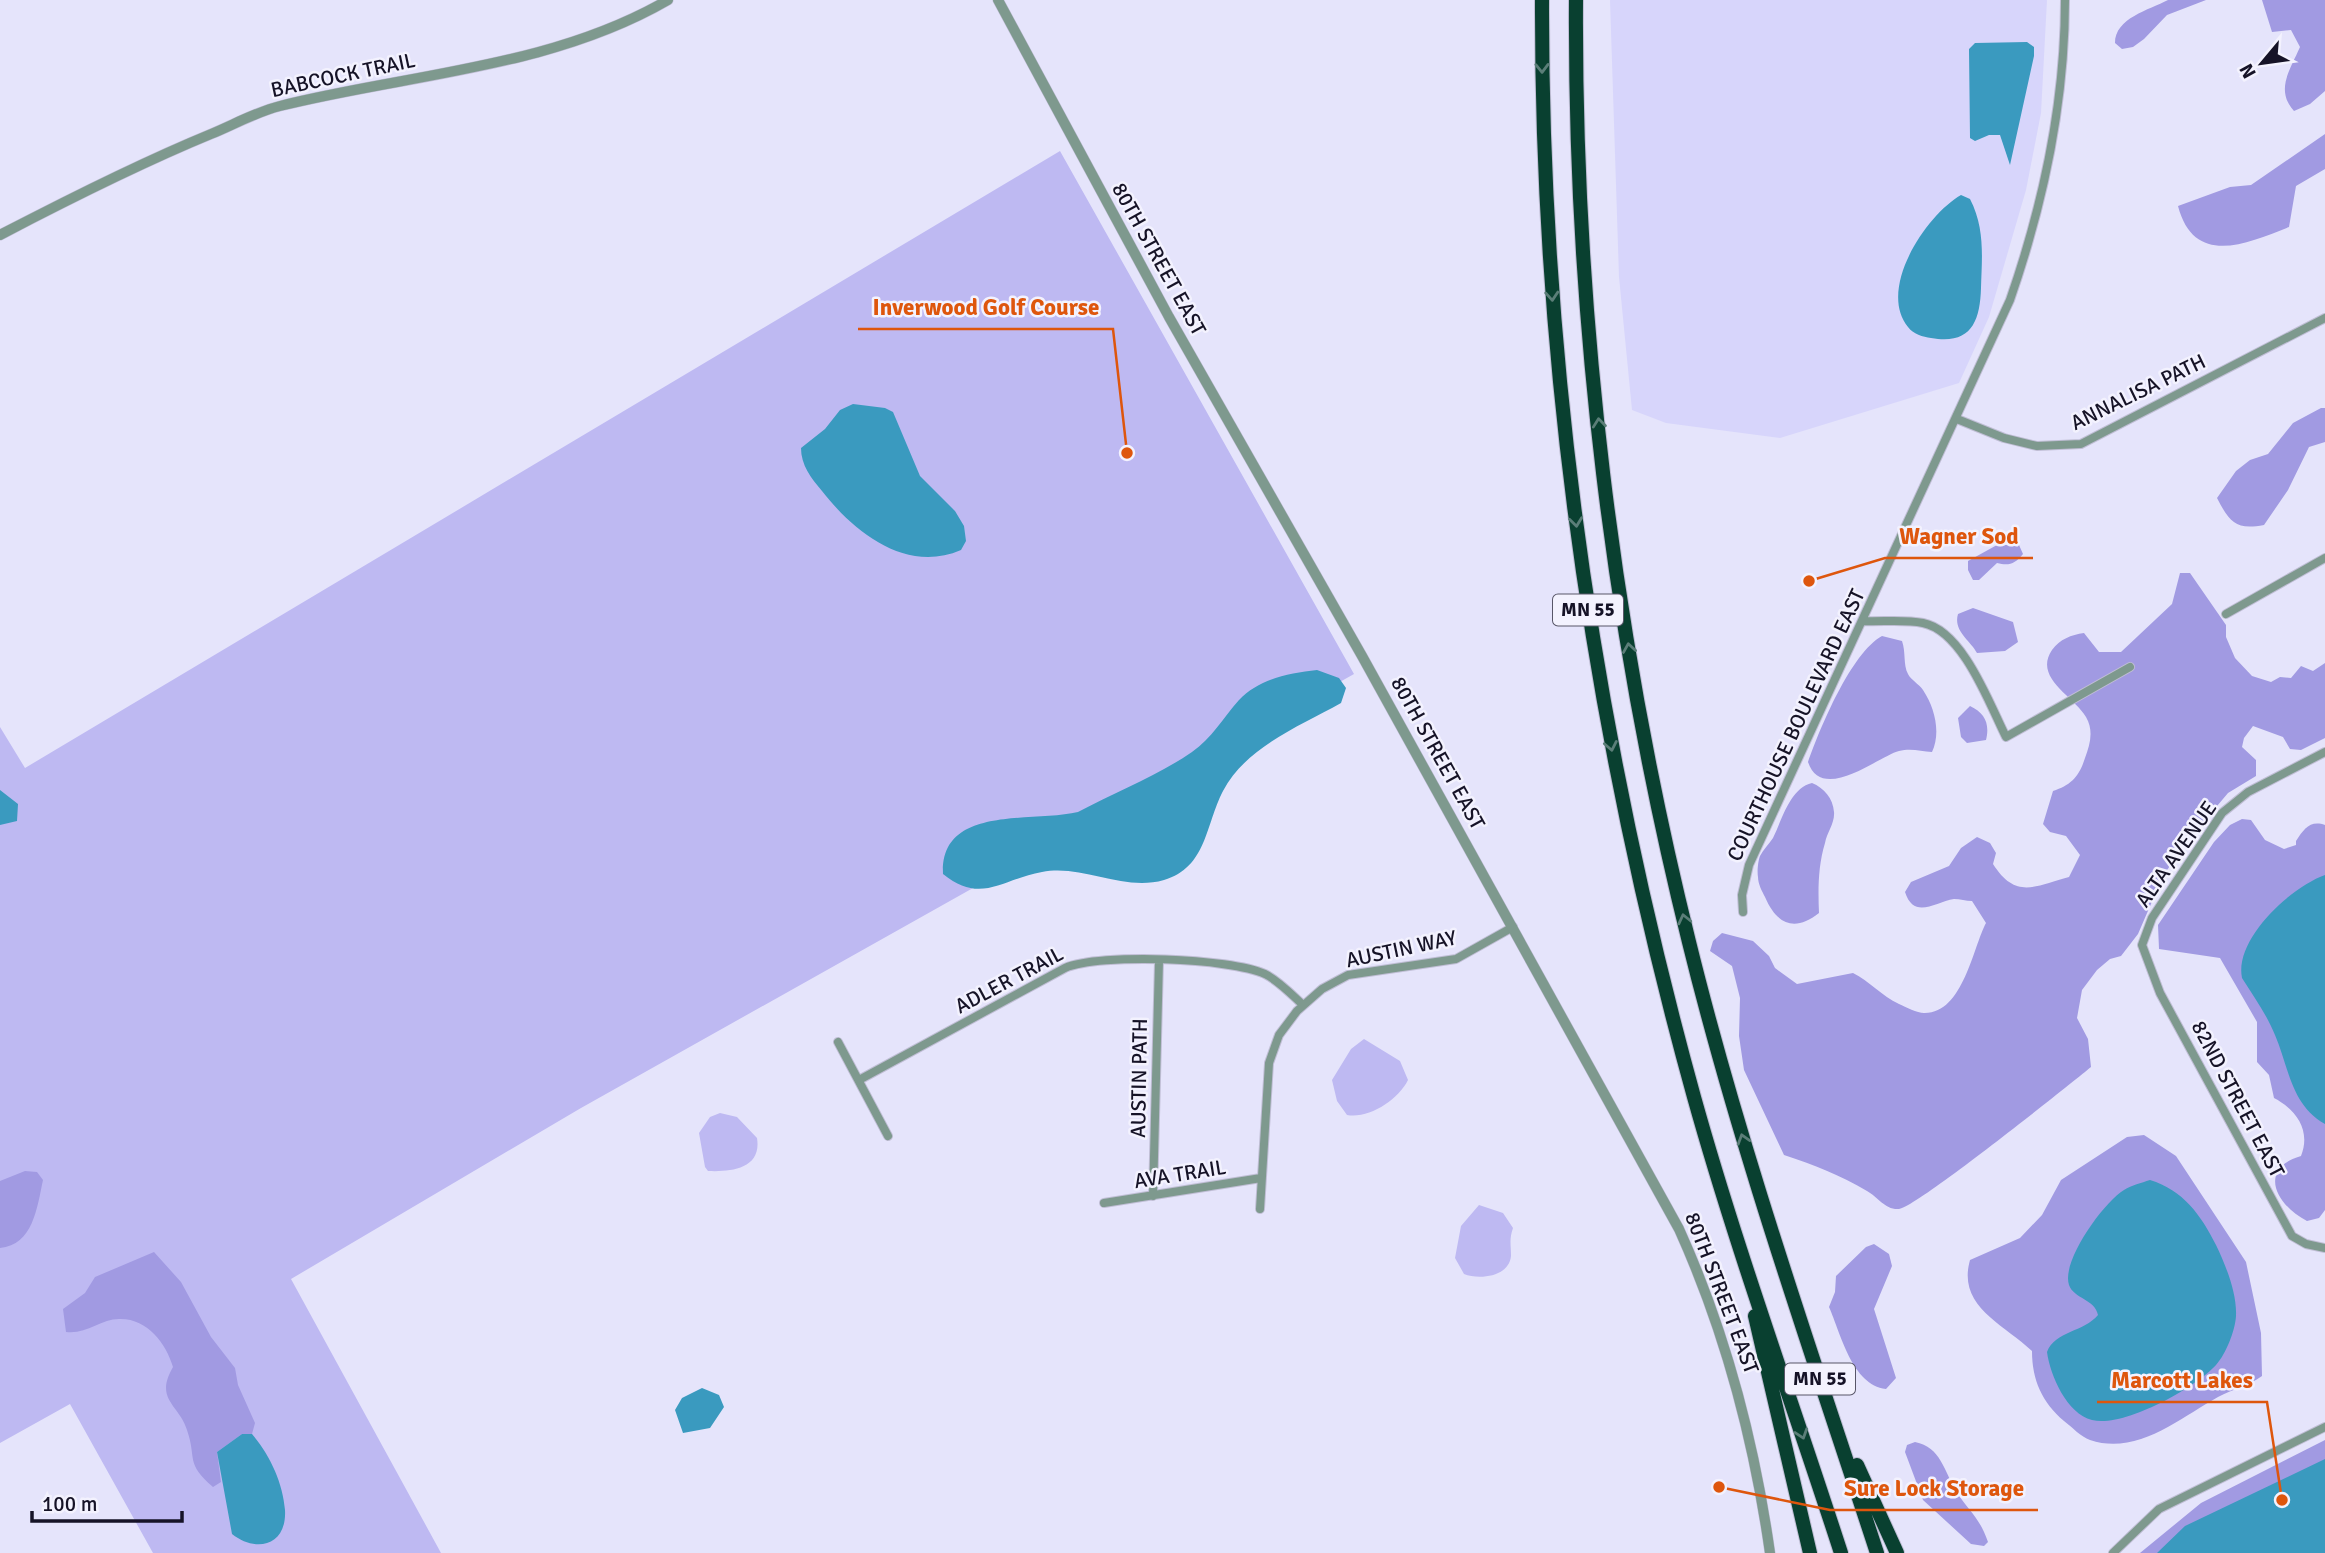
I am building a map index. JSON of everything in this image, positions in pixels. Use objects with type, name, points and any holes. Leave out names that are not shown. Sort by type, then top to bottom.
[{"type":"highway","name":"MN 55","points":[[1542,0],[1544,140],[1552,298],[1563,417],[1588,610],[1607,723],[1646,911],[1695,1100],[1727,1206],[1842,1553]]},
{"type":"highway","name":"MN 55","points":[[1576,0],[1578,113],[1587,300],[1622,601],[1643,728],[1673,875],[1723,1072],[1763,1204],[1877,1553]]},
{"type":"highway","points":[[1763,1204],[1845,1436],[1897,1553]]},
{"type":"highway","points":[[1727,1206],[1810,1553]]},
{"type":"street","name":"BABCOCK TRAIL","points":[[0,235],[107,179],[277,107],[506,60],[584,37],[645,13],[667,0]]},
{"type":"street","name":"80TH STREET EAST","points":[[998,0],[1169,317],[1651,1175],[1694,1262],[1740,1395],[1756,1463],[1770,1553]]},
{"type":"street","name":"COURTHOUSE BOULEVARD EAST","points":[[1744,912],[1742,895],[1749,865],[2010,300],[2035,225],[2060,96],[2065,0]]},
{"type":"street","name":"ANNALISA PATH","points":[[1957,419],[2004,438],[2037,446],[2081,444],[2325,318]]},
{"type":"street","points":[[2226,614],[2325,558]]},
{"type":"street","points":[[1863,621],[1924,623],[1951,637],[1978,679],[2006,737],[2130,667]]},
{"type":"street","name":"ALTA AVENUE","points":[[2142,946],[2152,918],[2221,813],[2248,792],[2325,752]]},
{"type":"street","name":"AUSTIN WAY","points":[[1260,1209],[1269,1063],[1279,1035],[1303,1004],[1348,975],[1366,970],[1421,966],[1456,959],[1513,926]]},
{"type":"street","name":"82ND STREET EAST","points":[[2142,946],[2160,993],[2292,1236],[2306,1244],[2325,1248]]},
{"type":"street","name":"ADLER TRAIL","points":[[859,1080],[1074,964],[1090,960],[1246,967],[1278,982],[1303,1004]]},
{"type":"street","name":"AUSTIN PATH","points":[[1153,1196],[1159,961]]},
{"type":"street","points":[[838,1042],[888,1136]]},
{"type":"street","name":"AVA TRAIL","points":[[1104,1203],[1261,1178]]},
{"type":"street","points":[[2113,1553],[2160,1510],[2325,1427]]},
{"type":"shaded area","points":[[1610,0],[2047,0],[2041,113],[2026,190],[1989,317],[1959,383],[1780,438],[1666,423],[1632,410],[1619,277]]},
{"type":"shaded area","points":[[2168,0],[2206,0],[2167,15],[2133,47],[2122,49],[2115,43],[2116,34],[2127,21]]},
{"type":"shaded area","points":[[2262,0],[2325,0],[2325,91],[2310,104],[2294,111],[2288,103],[2285,88],[2300,47],[2291,30],[2272,32]]},
{"type":"shaded area","points":[[2027,42],[2034,47],[2034,56],[2010,165],[2000,135],[1989,135],[1975,141],[1970,138],[1969,49],[1975,43]]},
{"type":"shaded area","points":[[2325,134],[2325,169],[2296,186],[2289,227],[2239,244],[2223,246],[2209,244],[2196,237],[2186,225],[2178,206],[2230,187],[2251,185]]},
{"type":"shaded area","points":[[1060,151],[1354,674],[581,1108],[291,1279],[441,1553],[153,1553],[70,1404],[0,1443],[0,727],[25,768]]},
{"type":"shaded area","points":[[1961,195],[1970,199],[1975,210],[1982,242],[1978,312],[1970,329],[1964,334],[1944,339],[1925,337],[1908,327],[1900,311],[1898,293],[1902,274],[1921,236],[1947,205]]},
{"type":"shaded area","points":[[853,404],[885,408],[893,412],[920,476],[955,511],[964,526],[966,541],[961,550],[941,556],[921,557],[901,553],[883,545],[849,521],[814,481],[805,466],[801,448],[825,429],[840,410]]},
{"type":"shaded area","points":[[2325,408],[2325,442],[2309,447],[2288,490],[2264,525],[2247,526],[2235,523],[2217,498],[2236,471],[2250,460],[2268,454],[2293,423]]},
{"type":"shaded area","points":[[1997,545],[2019,545],[2023,554],[2011,563],[1997,563],[1979,580],[1973,580],[1968,570],[1968,561]]},
{"type":"shaded area","points":[[2180,573],[2190,573],[2226,625],[2226,637],[2235,658],[2252,676],[2271,682],[2280,677],[2291,678],[2301,666],[2313,671],[2325,663],[2325,738],[2301,750],[2290,749],[2283,737],[2253,726],[2244,738],[2242,747],[2256,760],[2256,776],[2228,793],[2185,844],[2163,876],[2138,934],[2121,956],[2110,959],[2097,970],[2082,990],[2077,1018],[2088,1039],[2091,1067],[1992,1145],[1911,1204],[1899,1209],[1886,1205],[1837,1175],[1784,1155],[1744,1070],[1739,1036],[1740,998],[1732,966],[1710,951],[1713,941],[1722,933],[1753,941],[1769,956],[1775,968],[1797,984],[1853,973],[1893,1001],[1918,1012],[1937,1010],[1948,1003],[1965,977],[1986,923],[1972,901],[1954,899],[1919,907],[1909,900],[1905,892],[1911,882],[1949,866],[1961,848],[1977,837],[1990,843],[1996,853],[1993,864],[2001,875],[2018,886],[2036,886],[2069,877],[2080,855],[2066,836],[2050,832],[2043,824],[2053,791],[2069,783],[2080,770],[2091,732],[2086,717],[2051,678],[2048,660],[2059,643],[2070,636],[2084,633],[2099,652],[2121,652],[2172,604]]},
{"type":"shaded area","points":[[1973,608],[2013,622],[2018,642],[2005,651],[1977,653],[1960,630],[1957,620],[1958,614]]},
{"type":"shaded area","points":[[1882,636],[1902,641],[1908,674],[1923,690],[1931,705],[1936,729],[1935,745],[1932,752],[1899,751],[1851,774],[1825,779],[1815,774],[1808,762],[1813,748],[1848,674],[1870,645]]},
{"type":"shaded area","points":[[1317,670],[1339,678],[1346,688],[1341,703],[1275,739],[1245,762],[1223,791],[1197,855],[1189,866],[1178,874],[1149,883],[1133,883],[1073,872],[1042,872],[980,889],[969,888],[943,874],[946,852],[956,836],[992,821],[1078,812],[1151,776],[1192,752],[1239,700],[1256,687],[1285,675]]},
{"type":"shaded area","points":[[1970,706],[1985,720],[1986,740],[1967,743],[1961,737],[1958,718]]},
{"type":"shaded area","points":[[1812,783],[1827,794],[1834,812],[1821,860],[1819,913],[1802,922],[1788,923],[1775,914],[1761,890],[1759,861],[1792,798],[1804,786]]},
{"type":"shaded area","points":[[0,790],[18,804],[17,821],[0,825]]},
{"type":"shaded area","points":[[2242,819],[2251,820],[2265,840],[2284,849],[2296,845],[2296,841],[2308,827],[2315,824],[2325,825],[2325,1210],[2319,1218],[2307,1221],[2287,1206],[2276,1187],[2275,1178],[2279,1169],[2301,1156],[2304,1138],[2300,1122],[2274,1098],[2269,1075],[2257,1062],[2257,1022],[2220,958],[2159,949],[2158,925],[2214,842],[2230,825]]},
{"type":"shaded area","points":[[2325,875],[2325,1124],[2305,1107],[2292,1085],[2272,1028],[2242,978],[2242,963],[2247,947],[2268,916],[2297,891]]},
{"type":"shaded area","points":[[1364,1039],[1400,1061],[1408,1080],[1390,1101],[1382,1106],[1364,1114],[1347,1115],[1337,1101],[1332,1080],[1351,1049]]},
{"type":"shaded area","points":[[720,1113],[737,1117],[757,1138],[757,1148],[755,1156],[743,1166],[726,1171],[708,1171],[699,1133],[710,1117]]},
{"type":"shaded area","points":[[2144,1135],[2176,1156],[2246,1262],[2261,1333],[2262,1376],[2218,1397],[2157,1432],[2141,1439],[2107,1444],[2083,1437],[2050,1406],[2036,1381],[2032,1351],[1976,1302],[1970,1290],[1968,1276],[1970,1260],[2020,1238],[2042,1215],[2061,1180],[2127,1137]]},
{"type":"shaded area","points":[[25,1171],[37,1172],[43,1180],[32,1223],[20,1240],[0,1248],[0,1181]]},
{"type":"shaded area","points":[[2150,1180],[2172,1190],[2190,1205],[2210,1234],[2233,1289],[2236,1307],[2234,1328],[2216,1365],[2176,1395],[2122,1418],[2092,1420],[2075,1410],[2061,1392],[2047,1352],[2056,1340],[2098,1315],[2093,1306],[2069,1285],[2071,1262],[2086,1233],[2106,1207],[2124,1190]]},
{"type":"shaded area","points":[[1479,1205],[1503,1213],[1513,1228],[1511,1256],[1505,1269],[1492,1275],[1477,1277],[1464,1274],[1455,1258],[1461,1226]]},
{"type":"shaded area","points":[[1874,1244],[1889,1254],[1892,1266],[1874,1309],[1896,1378],[1886,1389],[1864,1378],[1856,1368],[1843,1344],[1829,1307],[1835,1292],[1836,1276],[1866,1247]]},
{"type":"shaded area","points":[[154,1252],[181,1282],[211,1337],[235,1368],[238,1385],[255,1423],[252,1434],[242,1434],[217,1452],[221,1482],[213,1487],[195,1466],[187,1430],[167,1395],[166,1387],[173,1367],[166,1349],[154,1334],[138,1323],[119,1319],[80,1331],[66,1332],[63,1309],[85,1293],[95,1277]]},
{"type":"shaded area","points":[[702,1388],[719,1395],[724,1407],[710,1428],[683,1433],[675,1410],[682,1398]]},
{"type":"shaded area","points":[[242,1434],[252,1434],[259,1442],[270,1460],[282,1490],[284,1522],[281,1532],[268,1543],[251,1543],[232,1534],[217,1452]]},
{"type":"shaded area","points":[[2325,1440],[2325,1553],[2140,1553],[2201,1503]]},
{"type":"shaded area","points":[[1915,1442],[1931,1449],[1941,1461],[1956,1491],[1981,1526],[1988,1542],[1984,1546],[1971,1544],[1923,1500],[1905,1452],[1907,1445]]},
{"type":"shaded area","points":[[2325,1459],[2325,1553],[2157,1553],[2185,1526]]},
{"type":"place","name":"Inverwood Golf Course","points":[[1127,453]]},
{"type":"place","name":"Wagner Sod","points":[[1809,581]]},
{"type":"place","name":"Sure Lock Storage","points":[[1719,1487]]},
{"type":"place","name":"Marcott Lakes","points":[[2282,1500]]}]
